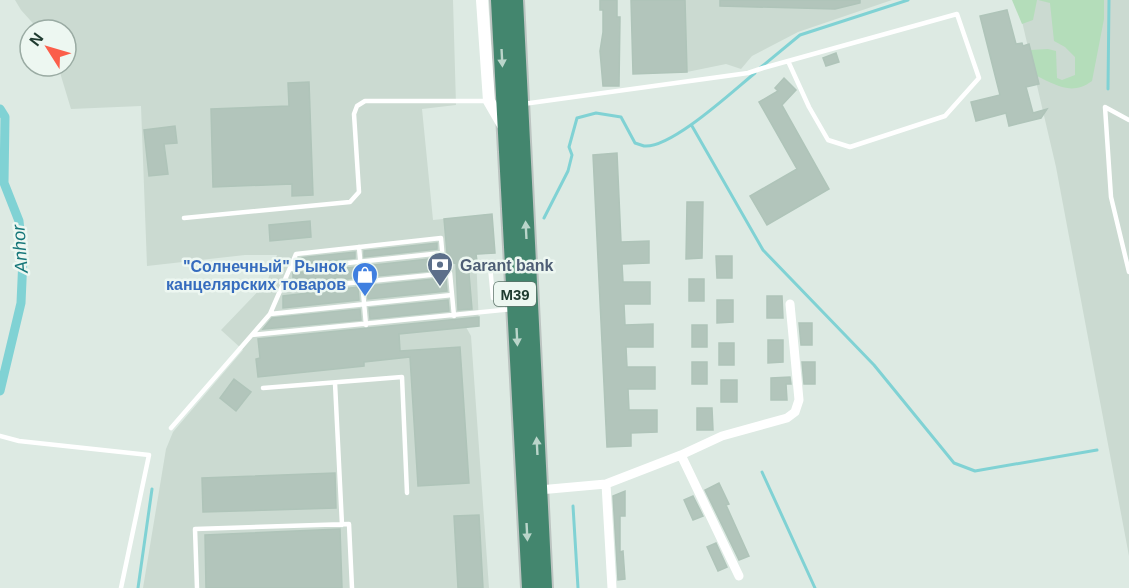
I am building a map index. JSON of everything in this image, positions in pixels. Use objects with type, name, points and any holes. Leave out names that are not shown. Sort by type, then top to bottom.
[{"type":"highway","name":"M39","points":[[499,0],[530,588]]},
{"type":"highway","name":"M39","points":[[515,0],[544,588]]},
{"type":"street","name":"M39","points":[[482,0],[489,101],[506,130]]},
{"type":"street","points":[[539,490],[606,484],[681,455],[722,436],[787,418],[795,412],[799,400],[790,304]]},
{"type":"street","points":[[681,455],[739,576]]},
{"type":"street","points":[[606,484],[612,588]]},
{"type":"lane","points":[[520,104],[753,71],[788,61],[957,14],[979,78],[945,116],[850,147],[828,140],[809,107],[788,61]]},
{"type":"lane","points":[[184,218],[350,202],[359,192],[354,114],[357,106],[365,101],[489,101]]},
{"type":"lane","points":[[1129,120],[1105,107],[1111,197],[1129,272]]},
{"type":"lane","points":[[171,428],[270,314],[296,254],[441,238],[444,273]]},
{"type":"lane","points":[[359,247],[366,325]]},
{"type":"lane","points":[[291,269],[442,253]]},
{"type":"lane","points":[[493,298],[490,266],[513,265]]},
{"type":"lane","points":[[282,290],[450,273],[454,316]]},
{"type":"lane","points":[[270,314],[452,295]]},
{"type":"lane","points":[[252,336],[515,309]]},
{"type":"lane","points":[[263,388],[402,377],[408,493]]},
{"type":"lane","points":[[335,383],[342,525]]},
{"type":"lane","points":[[0,436],[19,441],[149,455],[121,588]]},
{"type":"lane","points":[[197,588],[195,530],[350,524],[352,588]]},
{"type":"shaded area","points":[[15,0],[453,0],[456,105],[422,109],[433,220],[492,214],[495,253],[476,255],[479,326],[466,327],[471,336],[489,588],[143,588],[166,449],[173,432],[243,350],[221,330],[267,282],[277,255],[245,255],[147,266],[141,106],[71,109],[62,78],[78,78],[78,18],[28,18]]},
{"type":"shaded area","points":[[685,0],[892,0],[798,32],[752,56],[741,69],[726,64],[687,72]]},
{"type":"shaded area","points":[[1017,0],[1129,0],[1129,556],[1056,167]]},
{"type":"green space","points":[[1012,0],[1037,0],[1033,20],[1022,24]]},
{"type":"green space","points":[[1038,0],[1104,0],[1104,19],[1092,81],[1078,88],[1064,88],[1037,76],[1030,50],[1056,51],[1057,78],[1062,80],[1075,75],[1075,57],[1065,47],[1054,41],[1050,3]]},
{"type":"building","points":[[600,0],[617,0],[617,17],[620,17],[619,86],[603,86],[600,51],[603,10],[600,10]]},
{"type":"building","points":[[631,0],[685,0],[687,72],[633,74]]},
{"type":"building","points":[[720,0],[860,0],[860,3],[835,9],[720,6]]},
{"type":"building","points":[[1007,10],[1016,44],[1022,43],[1023,46],[1029,44],[1039,84],[1026,87],[1033,113],[1047,109],[1041,118],[1009,126],[1006,113],[976,121],[971,102],[1000,95],[980,16]]},
{"type":"building","points":[[836,53],[839,62],[826,66],[823,58]]},
{"type":"building","points":[[784,78],[796,90],[782,105],[829,189],[767,225],[750,196],[797,169],[759,102],[778,91],[775,88]]},
{"type":"building","points":[[309,82],[313,195],[292,196],[292,184],[213,187],[211,109],[289,106],[288,83]]},
{"type":"building","points":[[175,126],[177,143],[164,144],[168,174],[149,176],[144,130]]},
{"type":"building","points":[[617,153],[621,242],[649,241],[649,263],[622,264],[623,282],[650,282],[650,304],[624,304],[625,325],[653,324],[653,347],[626,347],[627,367],[655,367],[655,389],[628,389],[629,410],[657,410],[657,432],[631,433],[631,446],[607,447],[593,155]]},
{"type":"building","points":[[687,202],[703,202],[702,258],[686,259]]},
{"type":"building","points":[[492,214],[495,253],[476,254],[477,261],[468,262],[472,309],[458,310],[456,263],[448,264],[444,219]]},
{"type":"building","points":[[310,221],[311,237],[270,241],[269,225]]},
{"type":"building","points":[[437,243],[437,249],[364,257],[364,251]]},
{"type":"building","points":[[355,252],[355,258],[300,264],[299,258]]},
{"type":"building","points":[[716,256],[732,256],[732,278],[717,278]]},
{"type":"building","points":[[438,258],[439,270],[366,277],[365,266]]},
{"type":"building","points":[[356,267],[357,278],[293,284],[293,273]]},
{"type":"building","points":[[446,279],[447,291],[368,299],[367,286]]},
{"type":"building","points":[[689,279],[704,279],[704,301],[689,301]]},
{"type":"building","points":[[358,287],[359,300],[283,308],[283,296]]},
{"type":"building","points":[[767,296],[782,296],[783,318],[767,318]]},
{"type":"building","points":[[448,300],[449,311],[370,319],[369,308]]},
{"type":"building","points":[[717,300],[733,300],[733,322],[717,323]]},
{"type":"building","points":[[360,309],[361,320],[263,329],[272,318]]},
{"type":"building","points":[[479,317],[479,326],[399,334],[400,351],[460,347],[469,483],[418,486],[410,357],[364,362],[364,366],[258,377],[256,359],[260,358],[258,339]]},
{"type":"building","points":[[799,323],[812,323],[812,345],[801,345]]},
{"type":"building","points":[[692,325],[707,325],[707,347],[692,347]]},
{"type":"building","points":[[768,340],[783,340],[783,362],[768,363]]},
{"type":"building","points":[[719,343],[734,343],[734,365],[719,365]]},
{"type":"building","points":[[692,362],[707,362],[707,384],[692,384]]},
{"type":"building","points":[[802,362],[815,362],[815,384],[804,384]]},
{"type":"building","points":[[790,377],[791,384],[786,384],[787,400],[771,400],[771,378]]},
{"type":"building","points":[[234,379],[251,392],[236,411],[220,398]]},
{"type":"building","points":[[721,380],[737,380],[737,402],[721,402]]},
{"type":"building","points":[[697,408],[712,408],[713,430],[697,430]]},
{"type":"building","points":[[335,473],[336,508],[203,512],[202,478]]},
{"type":"building","points":[[719,483],[729,504],[726,505],[749,556],[739,560],[705,490]]},
{"type":"building","points":[[625,491],[625,516],[620,516],[620,552],[623,551],[625,579],[618,580],[613,496]]},
{"type":"building","points":[[693,496],[703,516],[693,520],[684,500]]},
{"type":"building","points":[[479,515],[483,588],[458,588],[454,516]]},
{"type":"building","points":[[340,529],[342,588],[206,588],[205,535]]},
{"type":"building","points":[[716,543],[727,567],[718,571],[707,547]]},
{"type":"waterway","points":[[760,68],[800,35],[908,0]]},
{"type":"waterway","points":[[1108,89],[1109,0]]},
{"type":"waterway","points":[[544,218],[568,171],[572,155],[569,147],[577,118],[596,113],[621,117],[635,143],[644,146],[656,144],[670,138],[702,117],[755,73]]},
{"type":"waterway","name":"Anhor","points":[[0,109],[5,117],[4,183],[19,221],[23,258],[21,303],[0,391]]},
{"type":"waterway","points":[[692,126],[763,250],[874,365],[954,463],[975,471],[1097,450]]},
{"type":"waterway","points":[[762,472],[815,588]]},
{"type":"waterway","points":[[138,588],[152,489]]},
{"type":"waterway","points":[[573,506],[578,588]]},
{"type":"place","name":"Garant bank","points":[[440,288]]},
{"type":"place","name":"\"Солнечный\" Рынок канцелярских товаров","points":[[365,298]]}]
